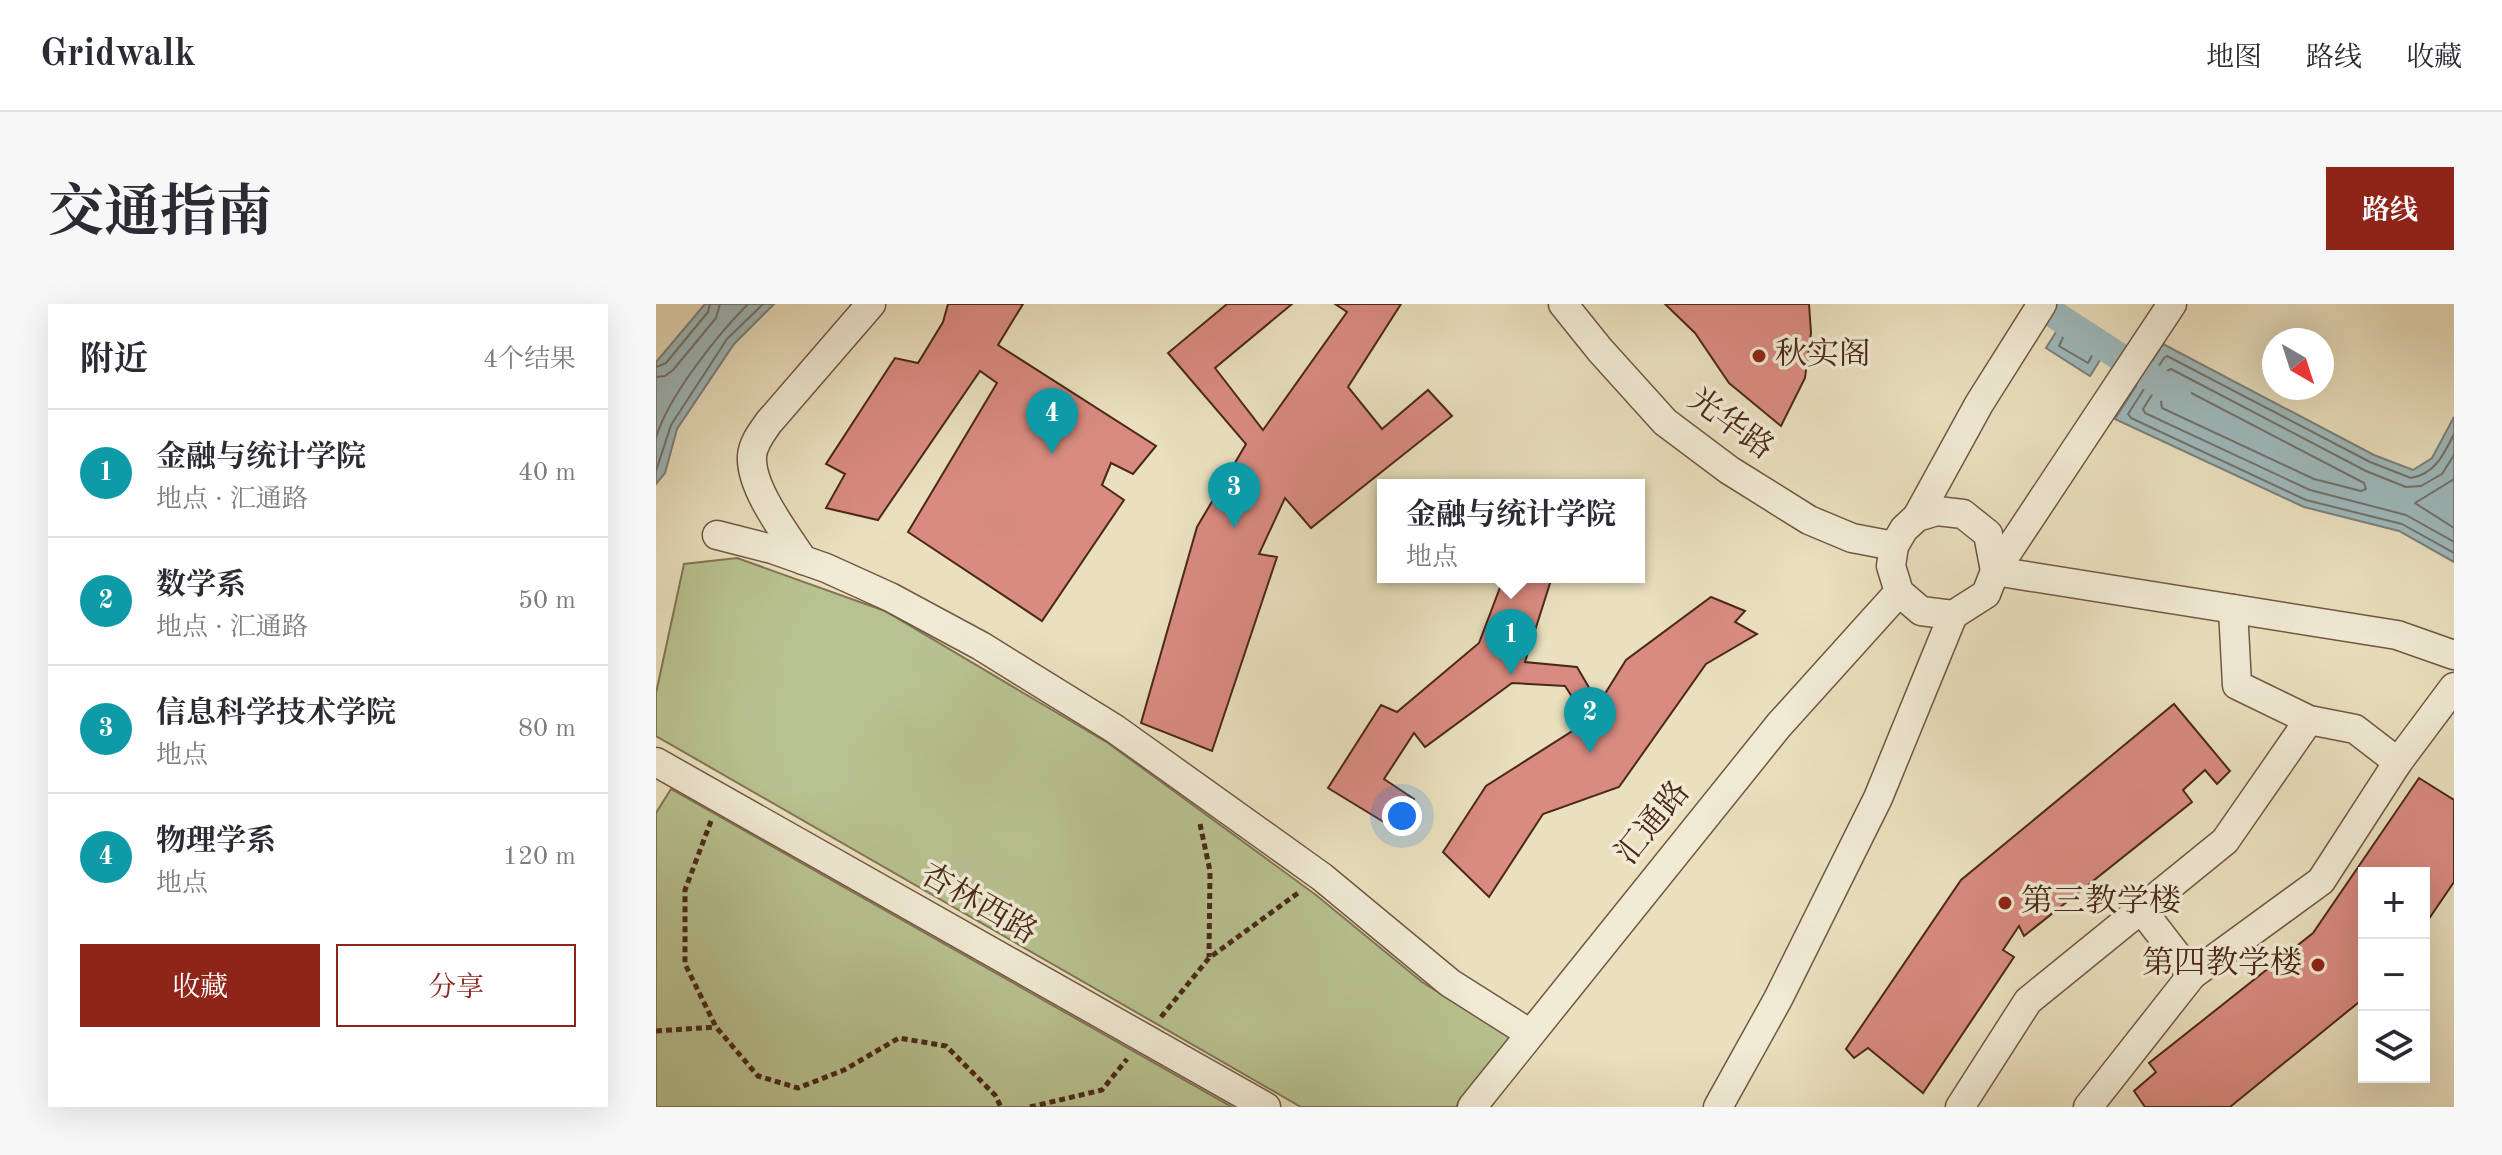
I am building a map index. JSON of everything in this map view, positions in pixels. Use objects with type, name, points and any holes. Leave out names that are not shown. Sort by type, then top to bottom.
[{"type":"street","points":[[803,560],[763,496],[753,470],[752,456],[756,442],[769,422],[871,304]]},
{"type":"street","name":"光华路","points":[[1563,304],[1665,422],[1729,470],[1809,520],[1852,538],[1894,546]]},
{"type":"street","points":[[1953,615],[1921,611],[1899,592],[1891,566],[1894,546],[1904,529],[1917,517],[1979,404],[2042,304]]},
{"type":"street","points":[[1718,1107],[1778,999],[1878,798],[1953,615],[1986,594],[1995,571],[2172,304]]},
{"type":"street","points":[[1917,517],[1937,511],[1963,514],[1988,534],[1995,571]]},
{"type":"street","points":[[717,535],[803,560],[890,597],[981,646],[1115,729],[1322,877],[1450,983],[1529,1033]]},
{"type":"street","points":[[1995,571],[2397,635],[2454,655]]},
{"type":"street","name":"汇通路","points":[[1472,1107],[1779,725],[1899,592]]},
{"type":"street","points":[[2233,609],[2237,685],[2309,720],[2355,729],[2398,762]]},
{"type":"street","points":[[2088,1107],[2192,975],[2321,881],[2398,762],[2454,687]]},
{"type":"street","points":[[1960,1107],[2028,1001],[2225,841],[2309,720]]},
{"type":"street","name":"杏林西路","points":[[656,762],[1266,1107]]},
{"type":"street","points":[[2141,909],[2192,975]]},
{"type":"path","points":[[1192,784],[1210,871],[1209,958]]},
{"type":"path","points":[[720,797],[685,890],[685,964],[716,1027],[758,1076],[798,1088],[844,1070],[899,1038],[946,1046],[995,1095],[1001,1107]]},
{"type":"path","points":[[1030,1107],[1102,1090],[1209,958],[1263,916],[1322,877]]},
{"type":"path","points":[[656,1031],[716,1027]]},
{"type":"green space","points":[[737,558],[885,611],[1108,743],[1316,895],[1422,982],[1510,1037],[1456,1107],[1301,1107],[656,736],[656,693],[684,564]]},
{"type":"green space","points":[[671,789],[1232,1107],[656,1107],[656,813]]},
{"type":"water","points":[[705,304],[774,304],[734,344],[677,429],[665,473],[656,484],[656,362]]},
{"type":"water","points":[[2068,313],[2112,341],[2090,376],[2046,348]]},
{"type":"water","points":[[2163,344],[2262,396],[2262,400],[2269,400],[2374,455],[2413,470],[2432,458],[2454,417],[2454,562],[2399,531],[2304,507],[2115,419]]},
{"type":"building","points":[[948,304],[1023,304],[998,345],[1156,446],[1133,474],[1111,463],[1102,485],[1124,500],[1042,621],[908,532],[997,383],[980,371],[878,520],[826,508],[845,474],[826,464],[895,358],[918,363],[943,322]]},
{"type":"building","points":[[1227,304],[1292,304],[1215,368],[1263,430],[1347,312],[1335,304],[1401,304],[1348,387],[1382,429],[1428,390],[1452,416],[1311,528],[1285,498],[1259,554],[1277,557],[1212,751],[1141,723],[1197,527],[1246,444],[1168,353]]},
{"type":"building","name":"秋实阁","points":[[1665,304],[1809,304],[1811,333],[1805,378],[1781,426],[1729,383],[1695,333]]},
{"type":"building","points":[[1502,583],[1550,583],[1525,662],[1577,667],[1598,703],[1588,721],[1565,686],[1512,683],[1425,747],[1414,733],[1384,779],[1414,799],[1392,827],[1328,788],[1381,705],[1397,712],[1479,643]]},
{"type":"building","points":[[1711,597],[1745,611],[1735,622],[1757,634],[1706,664],[1619,787],[1543,814],[1489,897],[1443,852],[1486,786],[1588,721],[1626,660]]},
{"type":"building","name":"第三教学楼","points":[[2174,704],[2230,771],[2217,784],[2205,770],[2183,790],[2192,802],[2024,936],[2019,926],[2003,950],[2014,957],[1923,1093],[1868,1048],[1854,1058],[1846,1049],[1961,880]]},
{"type":"building","name":"第四教学楼","points":[[2419,778],[2454,800],[2454,882],[2430,917],[2430,867],[2358,867]]},
{"type":"building","name":"第四教学楼","points":[[2358,867],[2358,1003],[2230,1107],[2145,1107],[2134,1091],[2156,1072],[2149,1063],[2313,933]]},
{"type":"waterway","points":[[2038,304],[2177,394]]},
{"type":"place","name":"秋实阁","points":[[1759,356]]},
{"type":"place","name":"物理学系","points":[[1052,454]]},
{"type":"place","name":"信息科学技术学院","points":[[1234,528]]},
{"type":"place","name":"金融与统计学院","points":[[1511,675]]},
{"type":"place","name":"数学系","points":[[1590,753]]},
{"type":"place","name":"第三教学楼","points":[[2005,903]]},
{"type":"place","name":"第四教学楼","points":[[2318,965]]}]
